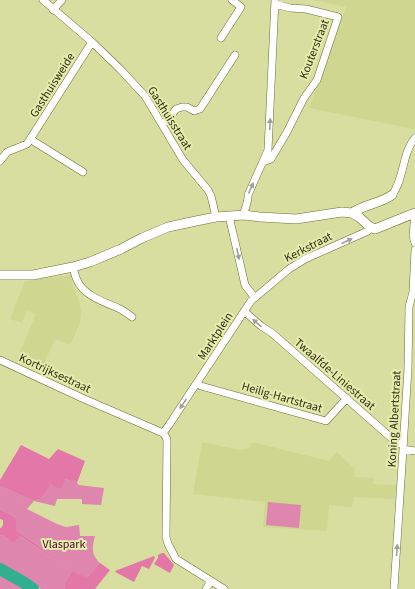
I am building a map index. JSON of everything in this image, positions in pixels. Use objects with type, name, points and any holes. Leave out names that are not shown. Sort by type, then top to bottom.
[{"type":"street","name":"Gasthuisstraat","points":[[43,0],[92,42],[145,96],[183,160],[208,190],[211,196],[216,218]]},
{"type":"street","points":[[53,10],[62,0]]},
{"type":"street","points":[[221,38],[241,7],[232,0]]},
{"type":"street","name":"Kouterstraat","points":[[244,215],[244,210],[249,199],[248,195],[268,150],[275,2],[290,8],[306,8],[338,16],[317,80],[304,98],[287,132],[271,159],[263,162]]},
{"type":"street","name":"Gasthuisweide","points":[[0,161],[7,152],[27,144],[92,42]]},
{"type":"street","points":[[162,124],[168,121],[176,109],[187,107],[194,111],[200,110],[234,56]]},
{"type":"street","points":[[352,213],[392,196],[397,186],[410,143],[415,138]]},
{"type":"street","points":[[30,140],[83,172]]},
{"type":"street","points":[[0,275],[33,275],[74,267],[121,249],[168,227],[229,216],[244,215],[296,219],[342,212],[352,213],[370,227]]},
{"type":"street","points":[[415,213],[413,236],[415,243]]},
{"type":"street","name":"Kerkstraat","points":[[244,311],[251,301],[290,269],[305,259],[368,231],[370,227],[375,229],[415,213]]},
{"type":"street","points":[[229,216],[244,285],[255,298]]},
{"type":"street","name":"Koning Albertstraat","points":[[394,589],[403,447],[411,368],[409,307],[413,292],[415,250]]},
{"type":"street","points":[[74,267],[76,279],[86,292],[132,317]]},
{"type":"street","name":"Marktplein","points":[[224,589],[176,559],[168,544],[166,537],[167,456],[164,435],[169,431],[169,425],[244,311],[261,326],[272,333]]},
{"type":"street","name":"Twaalfde-Liniestraat","points":[[272,333],[403,447]]},
{"type":"street","name":"Kortrijksestraat","points":[[0,360],[164,435]]},
{"type":"street","name":"Heilig-Hartstraat","points":[[197,383],[201,386],[326,421],[347,398]]},
{"type":"street","points":[[403,447],[415,451]]},
{"type":"street","points":[[206,589],[211,581]]},
{"type":"shaded area","points":[[313,0],[415,0],[414,129],[309,108],[346,7]]},
{"type":"shaded area","points":[[71,275],[72,284],[80,304],[81,312],[80,323],[70,345],[55,339],[40,372],[16,361],[36,314],[27,310],[22,323],[10,319],[25,281]]},
{"type":"shaded area","points":[[202,442],[240,450],[250,447],[252,442],[329,461],[337,452],[355,469],[354,477],[373,478],[373,484],[396,485],[395,499],[354,497],[352,507],[329,505],[327,531],[263,527],[265,502],[193,494]]},
{"type":"shaded area","points":[[21,445],[49,459],[58,449],[85,461],[77,483],[65,479],[61,489],[50,484],[43,497],[34,501],[0,486],[0,480]]},
{"type":"shaded area","points":[[0,509],[16,518],[16,530],[77,573],[85,577],[88,576],[100,563],[110,570],[95,589],[65,589],[65,583],[72,571],[20,536],[14,542],[2,535],[0,536],[0,528],[3,525],[3,520],[0,519]]},
{"type":"shaded area","points":[[164,553],[174,565],[170,573],[154,564],[158,558],[158,555]]},
{"type":"shaded area","points":[[154,556],[155,558],[149,569],[142,566],[134,582],[115,571]]},
{"type":"green space","points":[[65,479],[79,485],[104,488],[101,505],[82,504],[82,499],[57,499],[55,506],[34,501],[45,495],[50,483]]},
{"type":"green space","name":"Vlaspark","points":[[0,486],[34,501],[27,509],[66,527],[79,525],[80,536],[95,536],[93,551],[95,557],[100,563],[88,576],[85,578],[77,573],[16,530],[16,518],[0,509]]},
{"type":"green space","points":[[268,502],[301,505],[299,528],[266,525]]},
{"type":"green space","name":"Vlaspark","points":[[2,535],[10,541],[20,536],[72,571],[65,583],[65,589],[41,589],[25,577],[0,563],[0,536]]},
{"type":"green space","points":[[0,573],[24,589],[0,589]]},
{"type":"waterway","points":[[0,569],[33,589]]}]
